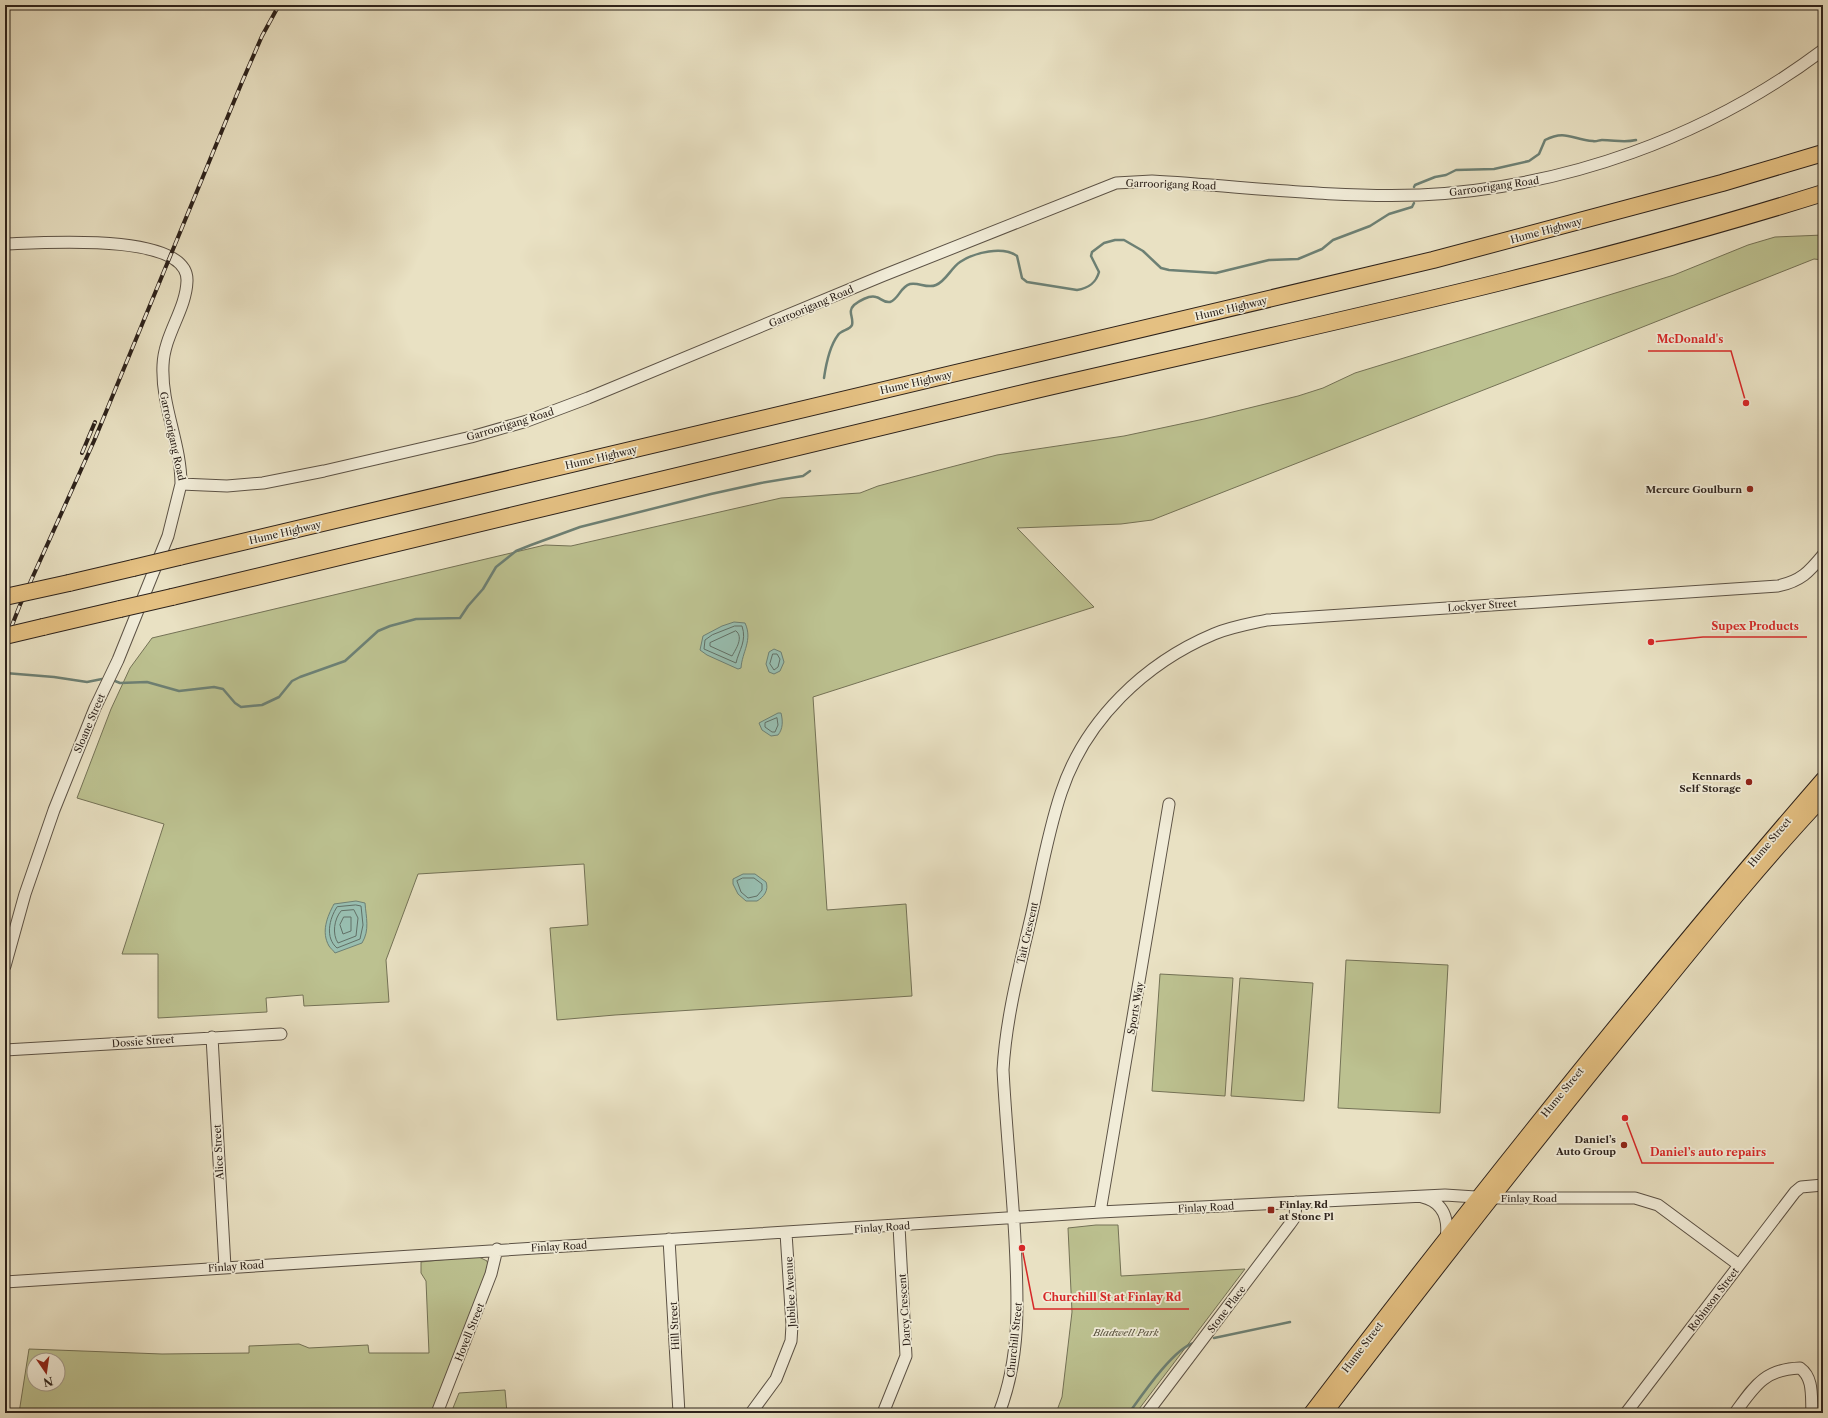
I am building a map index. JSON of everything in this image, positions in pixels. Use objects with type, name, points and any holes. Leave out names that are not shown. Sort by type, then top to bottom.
[{"type":"highway","points":[[1722,183],[1823,141]]},
{"type":"highway","name":"Hume Highway","points":[[5,597],[1425,262],[1722,183],[1823,153]]},
{"type":"highway","points":[[5,636],[898,422],[1490,284],[1731,222],[1823,193]]},
{"type":"highway","points":[[1731,222],[1823,205]]},
{"type":"main road","name":"Hume Street","points":[[1325,1413],[1485,1198],[1666,966],[1823,779]]},
{"type":"main road","name":"Hume Street","points":[[1311,1413],[1446,1240],[1485,1198],[1775,848],[1823,798]]},
{"type":"street","name":"Garroorigang Road","points":[[5,244],[103,243],[131,245],[172,257],[184,267],[186,270],[187,287],[165,348],[162,378],[166,406],[179,454],[181,484],[234,486],[263,483],[471,437],[527,421],[588,398],[882,276],[1116,183],[1147,181],[1346,194],[1419,195],[1505,186],[1563,174],[1620,158],[1701,124],[1764,90],[1823,50]]},
{"type":"street","name":"Sloane Street","points":[[5,966],[25,894],[60,796],[95,708],[118,660],[168,536],[177,506],[181,484]]},
{"type":"street","name":"Lockyer Street","points":[[1142,676],[1169,657],[1215,633],[1266,620],[1778,586],[1791,583],[1802,578],[1823,555]]},
{"type":"street","name":"Tait Crescent","points":[[1013,1218],[1004,1098],[1004,1044],[1050,831],[1062,792],[1083,746],[1120,697],[1142,676]]},
{"type":"street","name":"Sports Way","points":[[1100,1212],[1169,804]]},
{"type":"street","name":"Dossie Street","points":[[5,1050],[281,1034]]},
{"type":"street","name":"Alice Street","points":[[212,1037],[225,1267]]},
{"type":"street","name":"Robinson Street","points":[[1626,1413],[1789,1199],[1801,1187],[1823,1185]]},
{"type":"street","name":"Finlay Road","points":[[5,1282],[497,1249],[786,1233],[1100,1212],[1416,1195],[1445,1195],[1485,1198],[1635,1198],[1658,1205],[1739,1265]]},
{"type":"street","points":[[1416,1195],[1434,1202],[1444,1212],[1448,1228],[1446,1240]]},
{"type":"street","name":"Stone Place","points":[[1147,1413],[1295,1217],[1296,1202]]},
{"type":"street","name":"Churchill Street","points":[[999,1413],[1008,1390],[1011,1375],[1018,1316],[1013,1218]]},
{"type":"street","name":"Darcy Crescent","points":[[883,1413],[906,1356],[899,1226]]},
{"type":"street","name":"Jubilee Avenue","points":[[751,1413],[776,1379],[791,1341],[792,1326],[786,1233]]},
{"type":"street","name":"Hill Street","points":[[669,1239],[680,1413]]},
{"type":"street","name":"Hovell Street","points":[[437,1413],[491,1274],[497,1249]]},
{"type":"street","points":[[1735,1413],[1751,1391],[1768,1374],[1781,1369],[1800,1368],[1807,1373],[1810,1381],[1812,1413]]},
{"type":"green space","points":[[1823,235],[1823,260],[1814,259],[1152,520],[1121,524],[1017,528],[1094,607],[813,697],[827,910],[906,904],[912,996],[557,1020],[550,928],[588,925],[584,864],[418,874],[386,960],[389,1002],[304,1006],[303,995],[266,998],[267,1012],[158,1018],[158,954],[122,954],[164,824],[77,798],[111,709],[130,668],[152,638],[545,545],[571,546],[781,498],[860,493],[878,486],[997,455],[1124,436],[1204,419],[1298,396],[1323,388],[1355,373],[1674,275],[1748,245],[1775,237]]},
{"type":"green space","points":[[1346,960],[1448,965],[1440,1113],[1338,1108]]},
{"type":"green space","points":[[1160,974],[1233,978],[1225,1096],[1152,1091]]},
{"type":"green space","points":[[1240,978],[1313,983],[1304,1101],[1231,1096]]},
{"type":"green space","name":"Bladwell Park","points":[[1096,1225],[1118,1225],[1121,1276],[1245,1269],[1136,1413],[1056,1413],[1062,1397],[1072,1312],[1068,1228]]},
{"type":"green space","points":[[477,1256],[487,1261],[489,1269],[431,1413],[19,1413],[26,1368],[26,1392],[66,1392],[66,1352],[29,1352],[29,1349],[162,1354],[249,1353],[249,1346],[299,1344],[309,1348],[368,1345],[369,1353],[429,1353],[426,1281],[421,1273],[421,1262]]},
{"type":"green space","points":[[505,1390],[507,1413],[451,1413],[459,1393]]},
{"type":"water","points":[[734,622],[745,623],[748,635],[741,668],[738,669],[707,655],[700,650],[703,636],[722,626]]},
{"type":"water","points":[[774,649],[781,652],[784,662],[780,671],[774,674],[769,672],[766,664],[769,652]]},
{"type":"water","points":[[778,713],[781,713],[782,728],[778,735],[771,736],[762,730],[759,723]]},
{"type":"water","points":[[743,874],[755,874],[766,882],[767,888],[765,893],[757,901],[746,901],[738,894],[733,884],[733,879]]},
{"type":"water","points":[[356,901],[365,903],[367,923],[366,933],[362,943],[335,953],[329,946],[325,935],[329,914],[334,904]]},
{"type":"waterway","points":[[1414,187],[1415,185],[1435,177],[1446,175],[1456,170],[1494,169],[1529,161],[1539,154],[1545,140],[1559,135],[1594,141],[1636,140]]},
{"type":"waterway","points":[[824,378],[828,356],[832,345],[839,333],[852,325],[851,310],[854,305],[861,300],[870,297],[876,297],[886,302],[890,302],[910,284],[929,286],[936,285],[943,281],[960,262],[973,255],[997,251],[1011,253],[1017,256],[1022,278],[1027,282],[1077,290],[1085,288],[1094,282],[1098,276],[1099,272],[1091,256],[1092,252],[1104,243],[1115,240],[1124,240],[1143,251],[1161,268],[1169,270],[1216,273],[1269,260],[1298,259],[1322,249],[1333,240],[1370,226],[1389,214],[1412,207],[1414,203]]},
{"type":"waterway","points":[[115,681],[120,683],[147,682],[179,691],[214,687],[223,689],[235,703],[241,707],[262,705],[279,697],[292,681],[345,661],[378,631],[416,619],[460,618],[483,589],[496,567],[516,551],[580,527],[711,494],[803,476],[810,471]]},
{"type":"waterway","points":[[5,673],[54,677],[87,682],[102,679]]},
{"type":"waterway","points":[[1214,1338],[1290,1322]]},
{"type":"waterway","points":[[1129,1413],[1150,1384],[1168,1363],[1186,1347],[1194,1343]]},
{"type":"railway","points":[[5,643],[20,605],[94,441],[242,82],[262,36],[279,5]]},
{"type":"railway","points":[[82,453],[95,422]]},
{"type":"place","name":"McDonald's","points":[[1746,403]]},
{"type":"place","name":"Mercure Goulburn","points":[[1750,489]]},
{"type":"place","name":"Supex Products","points":[[1651,642]]},
{"type":"place","name":"Kennards Self Storage","points":[[1749,782]]},
{"type":"place","name":"Daniel’s auto repairs","points":[[1625,1118]]},
{"type":"place","name":"Daniel’s Auto Group","points":[[1624,1145]]},
{"type":"place","name":"Finlay Rd at Stone Pl","points":[[1271,1210]]},
{"type":"place","name":"Churchill St at Finlay Rd","points":[[1022,1248]]}]
